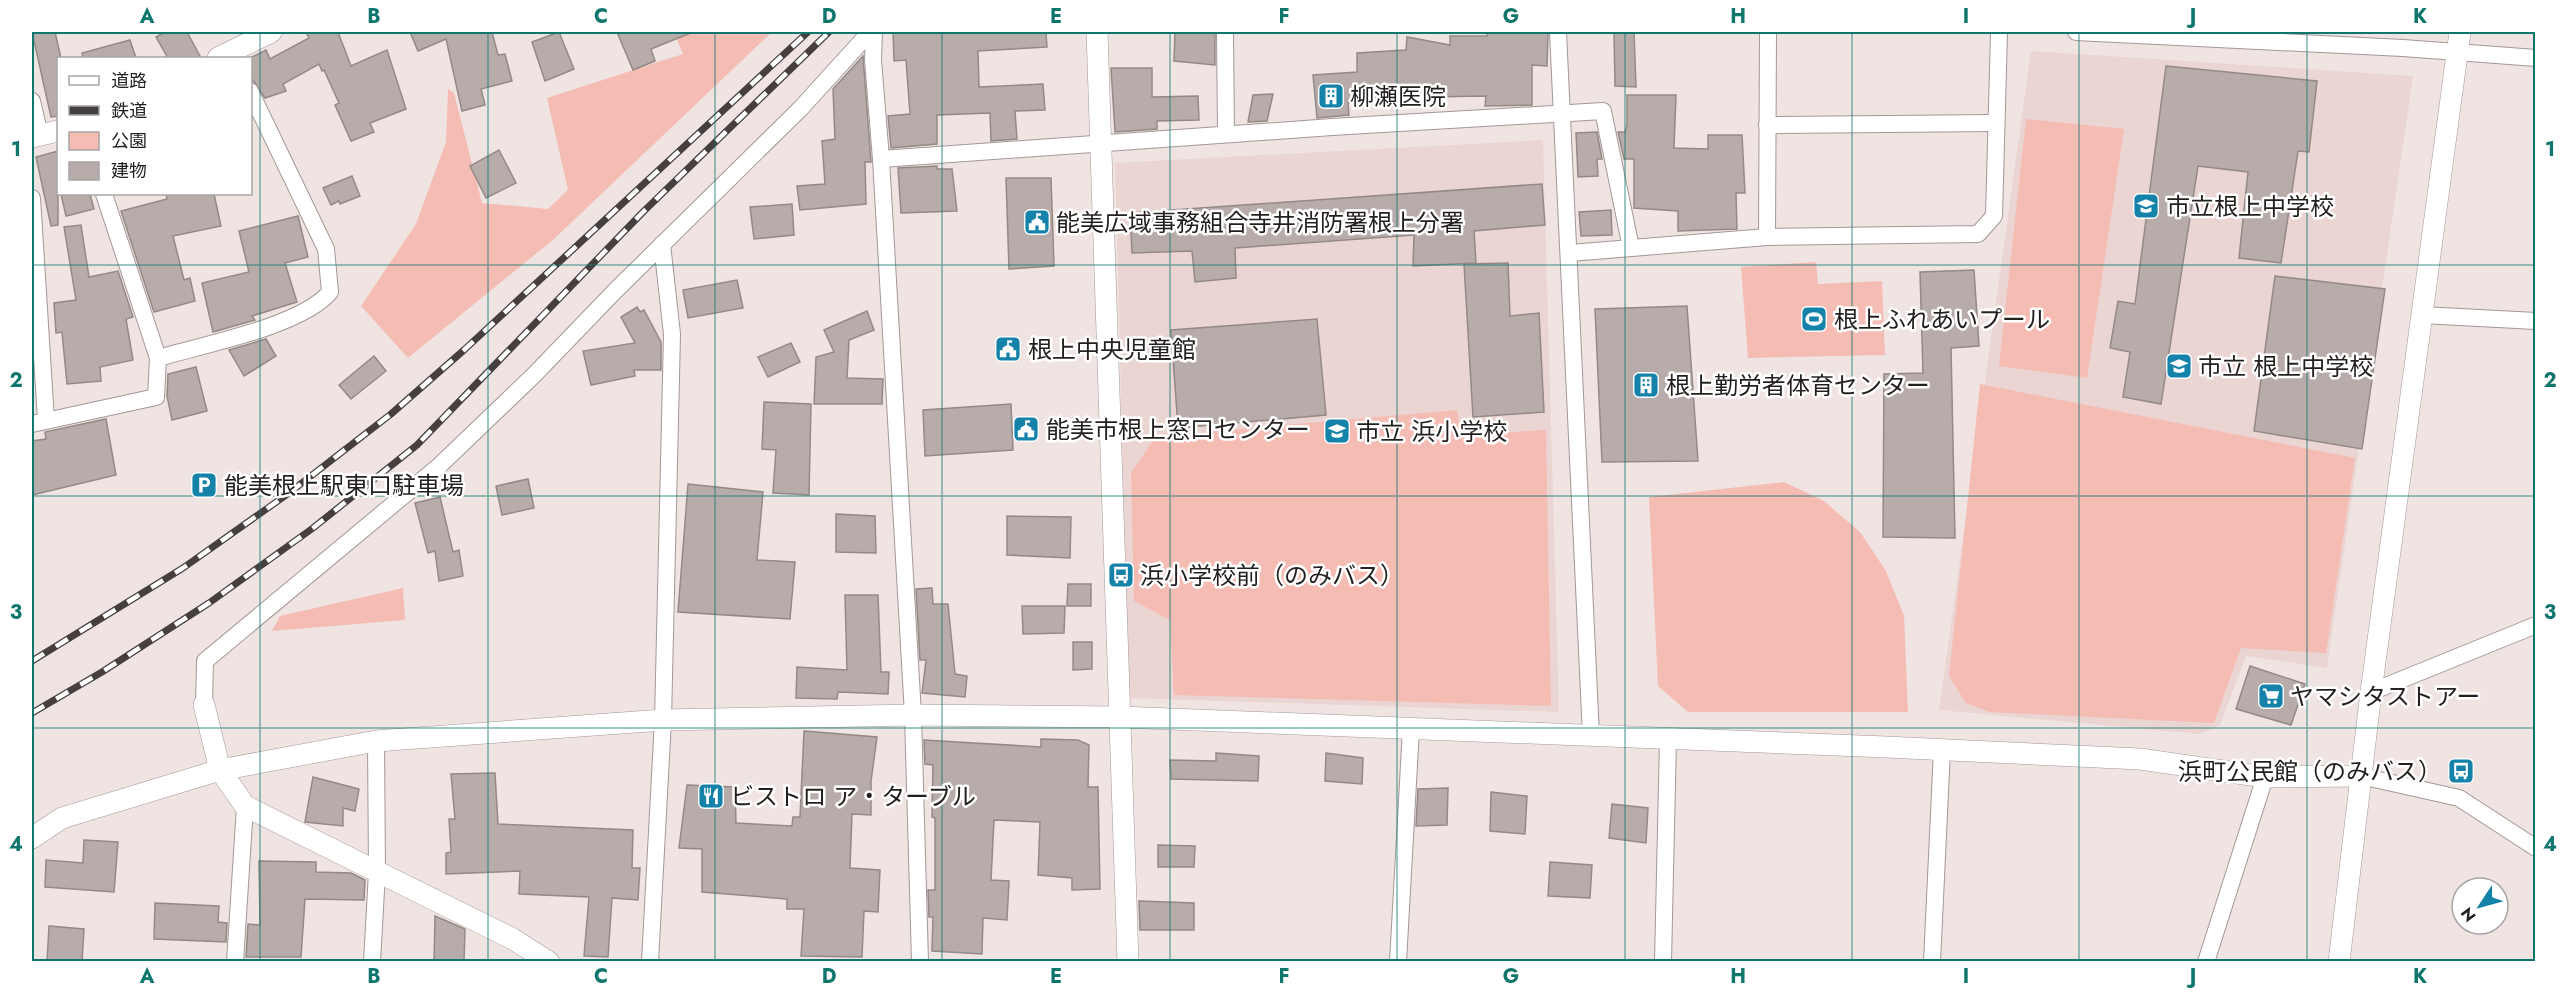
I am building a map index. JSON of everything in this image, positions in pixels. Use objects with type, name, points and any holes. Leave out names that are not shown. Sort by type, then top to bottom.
[{"type":"street","points":[[234,49],[271,32]]},
{"type":"street","points":[[872,32],[913,715],[920,962]]},
{"type":"street","points":[[549,962],[513,939],[245,806],[220,770],[204,705],[205,661],[438,467],[555,354],[662,244],[801,108],[872,32]]},
{"type":"street","points":[[1097,32],[1128,962]]},
{"type":"street","points":[[1225,32],[1226,134]]},
{"type":"street","points":[[1558,32],[1591,736]]},
{"type":"street","points":[[1767,237],[1768,32]]},
{"type":"street","points":[[1570,253],[1767,237],[1978,234],[1994,216],[1999,32]]},
{"type":"street","points":[[2076,32],[2458,42],[2535,58]]},
{"type":"street","points":[[2339,962],[2371,692],[2458,42]]},
{"type":"street","points":[[158,358],[267,326],[319,304],[330,292],[326,249],[252,95]]},
{"type":"street","points":[[32,101],[43,134]]},
{"type":"street","points":[[881,159],[1100,145],[1226,134],[1603,111],[1630,248]]},
{"type":"street","points":[[1767,125],[1996,123]]},
{"type":"street","points":[[32,198],[39,422],[156,398],[158,358],[104,195]]},
{"type":"street","points":[[650,962],[663,720],[672,334],[662,244]]},
{"type":"street","points":[[2422,315],[2535,321]]},
{"type":"street","points":[[2371,692],[2535,625]]},
{"type":"street","points":[[32,838],[62,818],[220,770],[376,741],[663,720],[913,715],[1120,717],[1942,750],[2140,759],[2265,777],[2361,776],[2459,798],[2535,848]]},
{"type":"street","points":[[1398,962],[1411,729]]},
{"type":"street","points":[[1662,962],[1668,739]]},
{"type":"street","points":[[372,962],[377,872],[376,741]]},
{"type":"street","points":[[1932,962],[1942,750]]},
{"type":"street","points":[[2206,962],[2265,777]]},
{"type":"street","points":[[235,962],[245,806]]},
{"type":"shaded area","name":"市立 根上中学校","points":[[2031,51],[2413,76],[2327,668],[2246,656],[2220,725],[2200,734],[1939,710]]},
{"type":"shaded area","name":"市立 浜小学校","points":[[1543,140],[1559,712],[1129,698],[1115,163]]},
{"type":"green space","points":[[674,32],[772,32],[554,239],[408,358],[361,306],[416,224],[446,142],[448,89],[454,93],[482,203],[548,209],[568,190],[547,98],[683,54]]},
{"type":"green space","points":[[2026,119],[2124,129],[2087,378],[1999,366]]},
{"type":"green space","name":"根上ふれあいプール","points":[[1816,262],[1818,284],[1882,281],[1885,355],[1748,358],[1741,267]]},
{"type":"green space","points":[[1980,384],[2355,458],[2326,653],[2241,648],[2214,723],[1989,712],[1966,703],[1949,676]]},
{"type":"green space","points":[[1457,410],[1462,435],[1546,430],[1551,706],[1174,695],[1170,620],[1134,601],[1131,473],[1156,436]]},
{"type":"green space","points":[[1784,482],[1824,501],[1860,532],[1886,571],[1904,616],[1908,712],[1688,712],[1658,686],[1649,497]]},
{"type":"green space","points":[[403,588],[405,620],[272,631],[280,616]]},
{"type":"building","points":[[32,32],[55,32],[61,57],[57,57],[57,116],[51,117]]},
{"type":"building","points":[[165,32],[187,32],[200,57],[167,57],[156,37]]},
{"type":"building","points":[[306,32],[338,32],[351,66],[387,50],[406,109],[370,123],[374,132],[351,141],[335,105],[339,103],[319,64],[283,84],[286,91],[265,98],[252,79],[252,57],[266,50],[270,59],[309,38]]},
{"type":"building","points":[[410,32],[492,32],[498,55],[505,54],[512,81],[481,89],[485,105],[462,111],[446,39],[418,51]]},
{"type":"building","points":[[559,32],[574,69],[545,81],[532,42]]},
{"type":"building","points":[[617,32],[693,32],[651,49],[655,61],[633,70]]},
{"type":"building","points":[[893,32],[1046,32],[1047,47],[978,51],[979,87],[1043,84],[1045,110],[1015,111],[1017,139],[991,141],[990,113],[937,115],[937,144],[891,148],[888,116],[910,114],[906,60],[894,61]]},
{"type":"building","points":[[1175,32],[1215,32],[1215,65],[1174,61]]},
{"type":"building","points":[[1487,32],[1548,33],[1547,66],[1532,65],[1532,105],[1485,106],[1486,96],[1427,97],[1382,90],[1382,102],[1348,103],[1349,115],[1317,118],[1313,75],[1357,72],[1357,53],[1406,50],[1407,37],[1450,45],[1450,36],[1487,36]]},
{"type":"building","points":[[1614,32],[1634,32],[1636,87],[1615,86]]},
{"type":"building","points":[[130,40],[136,57],[83,57],[82,53]]},
{"type":"building","points":[[863,56],[871,162],[865,162],[866,204],[800,210],[797,186],[825,184],[822,141],[835,139],[833,89]]},
{"type":"building","points":[[2166,66],[2317,81],[2309,152],[2298,151],[2281,263],[2239,258],[2248,172],[2198,166],[2161,404],[2123,397],[2130,352],[2110,348],[2118,301],[2135,304]]},
{"type":"building","points":[[1111,68],[1152,68],[1152,97],[1198,96],[1199,120],[1157,121],[1157,129],[1115,132]]},
{"type":"building","points":[[1273,94],[1267,121],[1248,122],[1253,95]]},
{"type":"building","points":[[1627,95],[1676,95],[1674,148],[1708,149],[1708,135],[1742,135],[1745,193],[1736,193],[1737,229],[1678,231],[1678,211],[1634,208],[1634,159],[1624,159],[1618,132],[1625,132],[1627,126]]},
{"type":"building","points":[[1597,132],[1602,159],[1597,159],[1598,176],[1578,177],[1576,133]]},
{"type":"building","points":[[499,150],[516,183],[486,198],[470,166]]},
{"type":"building","points":[[57,151],[58,225],[51,226],[36,157]]},
{"type":"building","points":[[937,166],[937,169],[952,169],[957,211],[901,213],[898,168]]},
{"type":"building","points":[[352,176],[360,196],[331,205],[323,188]]},
{"type":"building","points":[[1006,178],[1051,178],[1054,266],[1009,269]]},
{"type":"building","points":[[1542,184],[1545,225],[1474,231],[1476,263],[1413,266],[1414,235],[1235,248],[1236,278],[1195,282],[1192,251],[1132,253],[1130,213]]},
{"type":"building","points":[[61,195],[90,195],[94,209],[66,216]]},
{"type":"building","points":[[166,195],[214,195],[221,226],[173,236],[184,280],[190,278],[195,301],[154,312],[121,211],[167,199]]},
{"type":"building","points":[[792,204],[794,235],[754,239],[750,207]]},
{"type":"building","points":[[1611,210],[1612,235],[1581,236],[1579,212]]},
{"type":"building","points":[[298,216],[308,257],[285,263],[297,302],[252,316],[255,320],[213,332],[202,283],[249,272],[239,231]]},
{"type":"building","points":[[81,225],[89,277],[118,271],[133,317],[126,319],[133,360],[100,367],[101,381],[67,384],[62,332],[56,333],[54,303],[76,300],[64,227]]},
{"type":"building","points":[[1508,263],[1510,316],[1539,313],[1544,412],[1473,417],[1464,264]]},
{"type":"building","points":[[1974,270],[1979,346],[1951,348],[1955,538],[1883,537],[1884,374],[1923,373],[1920,272]]},
{"type":"building","points":[[2275,276],[2385,289],[2362,449],[2254,431]]},
{"type":"building","points":[[737,280],[743,308],[688,318],[683,290]]},
{"type":"building","name":"根上勤労者体育センター","points":[[1687,306],[1698,461],[1602,462],[1595,309]]},
{"type":"building","points":[[637,307],[640,312],[644,310],[661,342],[661,370],[634,370],[635,376],[591,385],[583,351],[635,343],[621,317]]},
{"type":"building","points":[[867,311],[874,330],[849,340],[847,378],[883,379],[882,404],[814,404],[816,357],[834,352],[824,330]]},
{"type":"building","points":[[1317,319],[1326,415],[1178,428],[1171,330]]},
{"type":"building","points":[[266,339],[276,356],[244,376],[229,350]]},
{"type":"building","points":[[791,343],[800,362],[768,377],[758,357]]},
{"type":"building","points":[[374,356],[386,371],[351,399],[339,385]]},
{"type":"building","points":[[196,367],[207,411],[172,420],[167,396],[168,374]]},
{"type":"building","points":[[764,402],[811,404],[809,495],[773,493],[776,450],[762,449]]},
{"type":"building","points":[[1011,404],[1013,450],[925,456],[923,410]]},
{"type":"building","points":[[106,419],[116,475],[32,495],[32,441],[46,439],[45,432]]},
{"type":"building","points":[[528,479],[534,508],[502,515],[496,486]]},
{"type":"building","points":[[688,484],[763,492],[757,560],[795,562],[790,619],[678,612]]},
{"type":"building","points":[[440,497],[453,552],[459,550],[463,576],[439,581],[435,551],[428,553],[415,503]]},
{"type":"building","points":[[836,514],[875,516],[876,553],[836,552]]},
{"type":"building","points":[[1007,516],[1071,517],[1070,558],[1007,555]]},
{"type":"building","points":[[1068,584],[1091,584],[1091,606],[1067,606]]},
{"type":"building","points":[[932,588],[933,604],[948,604],[955,674],[967,676],[965,697],[922,693],[926,660],[920,660],[916,589]]},
{"type":"building","points":[[845,595],[878,595],[881,672],[889,672],[888,694],[838,692],[837,699],[796,698],[797,667],[847,670]]},
{"type":"building","points":[[1022,606],[1065,606],[1064,633],[1023,634]]},
{"type":"building","points":[[1073,642],[1092,642],[1092,669],[1073,670]]},
{"type":"building","name":"ヤマシタストアー","points":[[2250,666],[2305,684],[2291,725],[2236,709]]},
{"type":"building","points":[[804,731],[877,737],[871,781],[871,815],[852,814],[850,868],[880,870],[878,912],[864,911],[862,957],[801,956],[804,909],[787,909],[787,899],[702,892],[702,849],[679,848],[687,785],[735,787],[736,823],[792,826],[793,817],[800,817]]},
{"type":"building","points":[[1041,739],[1078,740],[1089,745],[1088,787],[1098,787],[1100,889],[1072,890],[1072,878],[1038,875],[1040,822],[994,820],[991,880],[1009,881],[1007,920],[983,918],[982,954],[932,951],[933,917],[929,917],[928,890],[935,890],[935,818],[932,817],[933,765],[925,764],[924,740],[1041,747]]},
{"type":"building","points":[[1216,753],[1259,756],[1258,781],[1171,779],[1170,760],[1216,761]]},
{"type":"building","points":[[1326,753],[1363,758],[1362,784],[1325,781]]},
{"type":"building","points":[[495,773],[498,824],[633,830],[632,868],[640,868],[638,900],[612,898],[608,957],[584,956],[589,897],[519,894],[520,871],[446,874],[446,853],[451,852],[449,819],[455,819],[451,774]]},
{"type":"building","points":[[313,777],[359,789],[355,811],[343,808],[343,826],[305,822]]},
{"type":"building","points":[[1448,788],[1447,825],[1416,826],[1418,789]]},
{"type":"building","points":[[1491,792],[1527,796],[1525,834],[1490,831]]},
{"type":"building","points":[[1612,804],[1648,808],[1646,843],[1609,838]]},
{"type":"building","points":[[84,840],[118,842],[114,892],[45,887],[46,860],[83,863]]},
{"type":"building","points":[[1158,845],[1195,846],[1194,867],[1158,867]]},
{"type":"building","points":[[259,861],[316,862],[316,872],[351,873],[365,880],[364,900],[305,899],[301,957],[246,957],[248,924],[260,925]]},
{"type":"building","points":[[1550,862],[1592,865],[1590,898],[1548,896]]},
{"type":"building","points":[[1139,901],[1194,903],[1194,930],[1140,930]]},
{"type":"building","points":[[155,903],[219,906],[218,922],[227,923],[226,942],[154,939]]},
{"type":"building","points":[[435,916],[465,929],[464,962],[434,962]]},
{"type":"building","points":[[49,926],[84,929],[82,962],[47,962]]},
{"type":"railway","points":[[32,661],[183,568],[289,493],[391,414],[464,350],[808,32]]},
{"type":"railway","points":[[32,713],[102,672],[209,603],[313,528],[417,445],[644,211],[829,32]]},
{"type":"place","name":"柳瀬医院","points":[[1331,96]]},
{"type":"place","name":"市立根上中学校","points":[[2146,206]]},
{"type":"place","name":"能美広域事務組合寺井消防署根上分署","points":[[1037,222]]},
{"type":"place","name":"根上ふれあいプール","points":[[1814,319]]},
{"type":"place","name":"根上中央児童館","points":[[1008,349]]},
{"type":"place","name":"市立 根上中学校","points":[[2179,366]]},
{"type":"place","name":"根上勤労者体育センター","points":[[1646,385]]},
{"type":"place","name":"能美市根上窓口センター","points":[[1026,429]]},
{"type":"place","name":"市立 浜小学校","points":[[1337,431]]},
{"type":"place","name":"能美根上駅東口駐車場","points":[[204,485]]},
{"type":"place","name":"浜小学校前（のみバス）","points":[[1121,575]]},
{"type":"place","name":"ヤマシタストアー","points":[[2271,696]]},
{"type":"place","name":"浜町公民館（のみバス）","points":[[2461,771]]},
{"type":"place","name":"ビストロ ア・ターブル","points":[[711,796]]}]
